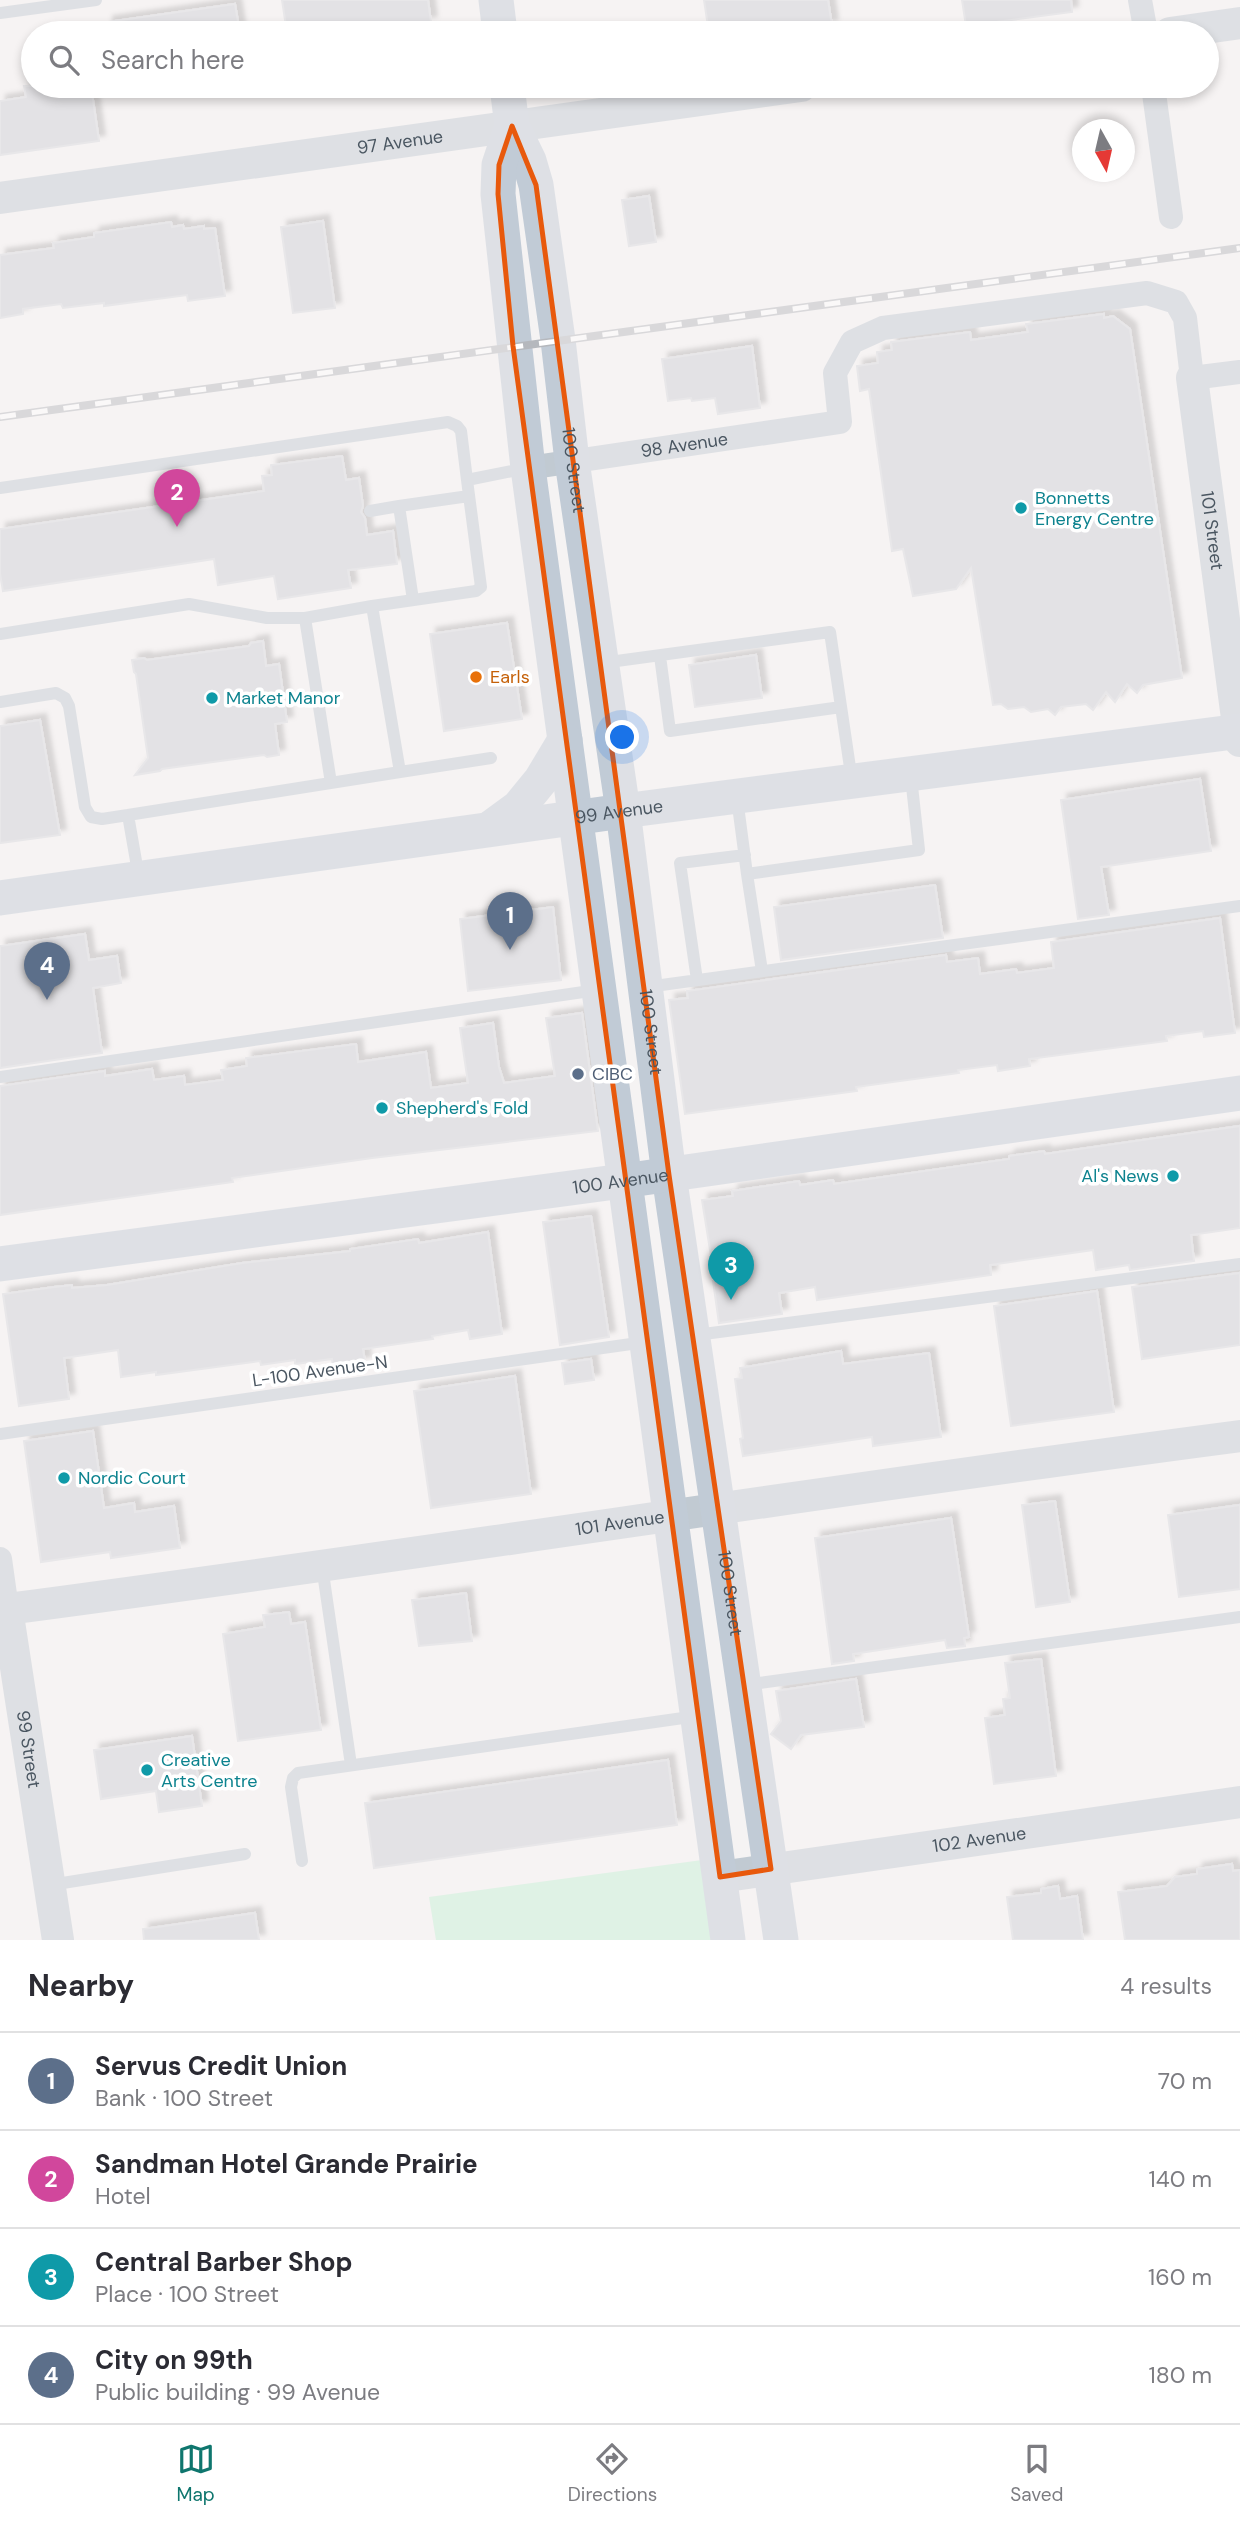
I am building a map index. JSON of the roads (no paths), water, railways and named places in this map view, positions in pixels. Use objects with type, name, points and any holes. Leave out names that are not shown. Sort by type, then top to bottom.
[{"type":"main road","points":[[496,0],[499,21]]},
{"type":"main road","name":"100 Street","points":[[508,98],[512,126],[529,161],[536,185],[572,461],[623,811],[669,1175],[781,1940]]},
{"type":"main road","name":"100 Street","points":[[512,126],[499,166],[498,194],[528,468],[728,1940]]},
{"type":"main road","name":"99 Avenue","points":[[0,898],[910,773],[1240,734]]},
{"type":"main road","points":[[489,830],[519,807],[541,780],[565,740]]},
{"type":"main road","name":"100 Avenue","points":[[0,1264],[669,1175],[1240,1093]]},
{"type":"street","points":[[1140,0],[1144,21]]},
{"type":"street","points":[[1219,26],[1240,23]]},
{"type":"street","name":"97 Avenue","points":[[0,198],[714,98]]},
{"type":"street","points":[[1155,98],[1171,217]]},
{"type":"street","name":"101 Street","points":[[840,422],[835,373],[852,342],[884,328],[1147,293],[1176,302],[1185,318],[1240,734]]},
{"type":"street","points":[[1192,378],[1240,372]]},
{"type":"street","name":"98 Avenue","points":[[528,468],[840,422]]},
{"type":"street","name":"101 Avenue","points":[[4,1610],[670,1517],[946,1475],[1240,1436]]},
{"type":"street","name":"99 Street","points":[[0,1559],[4,1610],[58,1940]]},
{"type":"street","name":"102 Avenue","points":[[720,1877],[1240,1802]]},
{"type":"lane","points":[[0,13],[96,0]]},
{"type":"lane","points":[[0,488],[448,422],[461,431],[481,587],[476,591],[305,618],[267,618],[189,604],[0,634]]},
{"type":"lane","points":[[467,480],[528,468]]},
{"type":"lane","points":[[370,511],[469,496]]},
{"type":"lane","points":[[399,506],[413,600]]},
{"type":"lane","points":[[372,606],[400,772]]},
{"type":"lane","points":[[305,618],[331,783]]},
{"type":"lane","points":[[601,664],[830,632],[852,781]]},
{"type":"lane","points":[[660,656],[670,731],[841,707]]},
{"type":"lane","points":[[0,702],[56,693],[65,698],[69,706],[85,807],[91,817],[102,819],[491,758]]},
{"type":"lane","points":[[747,874],[919,849],[910,773]]},
{"type":"lane","points":[[737,796],[762,971]]},
{"type":"lane","points":[[128,815],[139,879]]},
{"type":"lane","points":[[697,980],[680,863],[745,855]]},
{"type":"lane","points":[[645,988],[1240,906]]},
{"type":"lane","points":[[0,1077],[598,990]]},
{"type":"lane","points":[[692,1336],[1240,1264]]},
{"type":"lane","name":"L-100 Avenue-N","points":[[0,1434],[646,1342]]},
{"type":"lane","points":[[322,1566],[351,1765]]},
{"type":"lane","points":[[744,1685],[1240,1617]]},
{"type":"lane","points":[[302,1861],[291,1787],[293,1778],[298,1773],[697,1716]]},
{"type":"lane","points":[[50,1885],[245,1854]]},
{"type":"railway","points":[[0,417],[1240,248]]},
{"type":"place","name":"Bonnetts Energy Centre","points":[[1021,508]]},
{"type":"place","name":"Sandman Hotel Grande Prairie","points":[[177,527]]},
{"type":"place","name":"Earls","points":[[476,677]]},
{"type":"place","name":"Market Manor","points":[[212,698]]},
{"type":"place","name":"Servus Credit Union","points":[[510,950]]},
{"type":"place","name":"City on 99th","points":[[47,1000]]},
{"type":"place","name":"CIBC","points":[[578,1074]]},
{"type":"place","name":"Shepherd's Fold","points":[[382,1108]]},
{"type":"place","name":"Al's News","points":[[1173,1176]]},
{"type":"place","name":"Central Barber Shop","points":[[731,1300]]},
{"type":"place","name":"Nordic Court","points":[[64,1478]]},
{"type":"place","name":"Creative Arts Centre","points":[[147,1770]]}]
